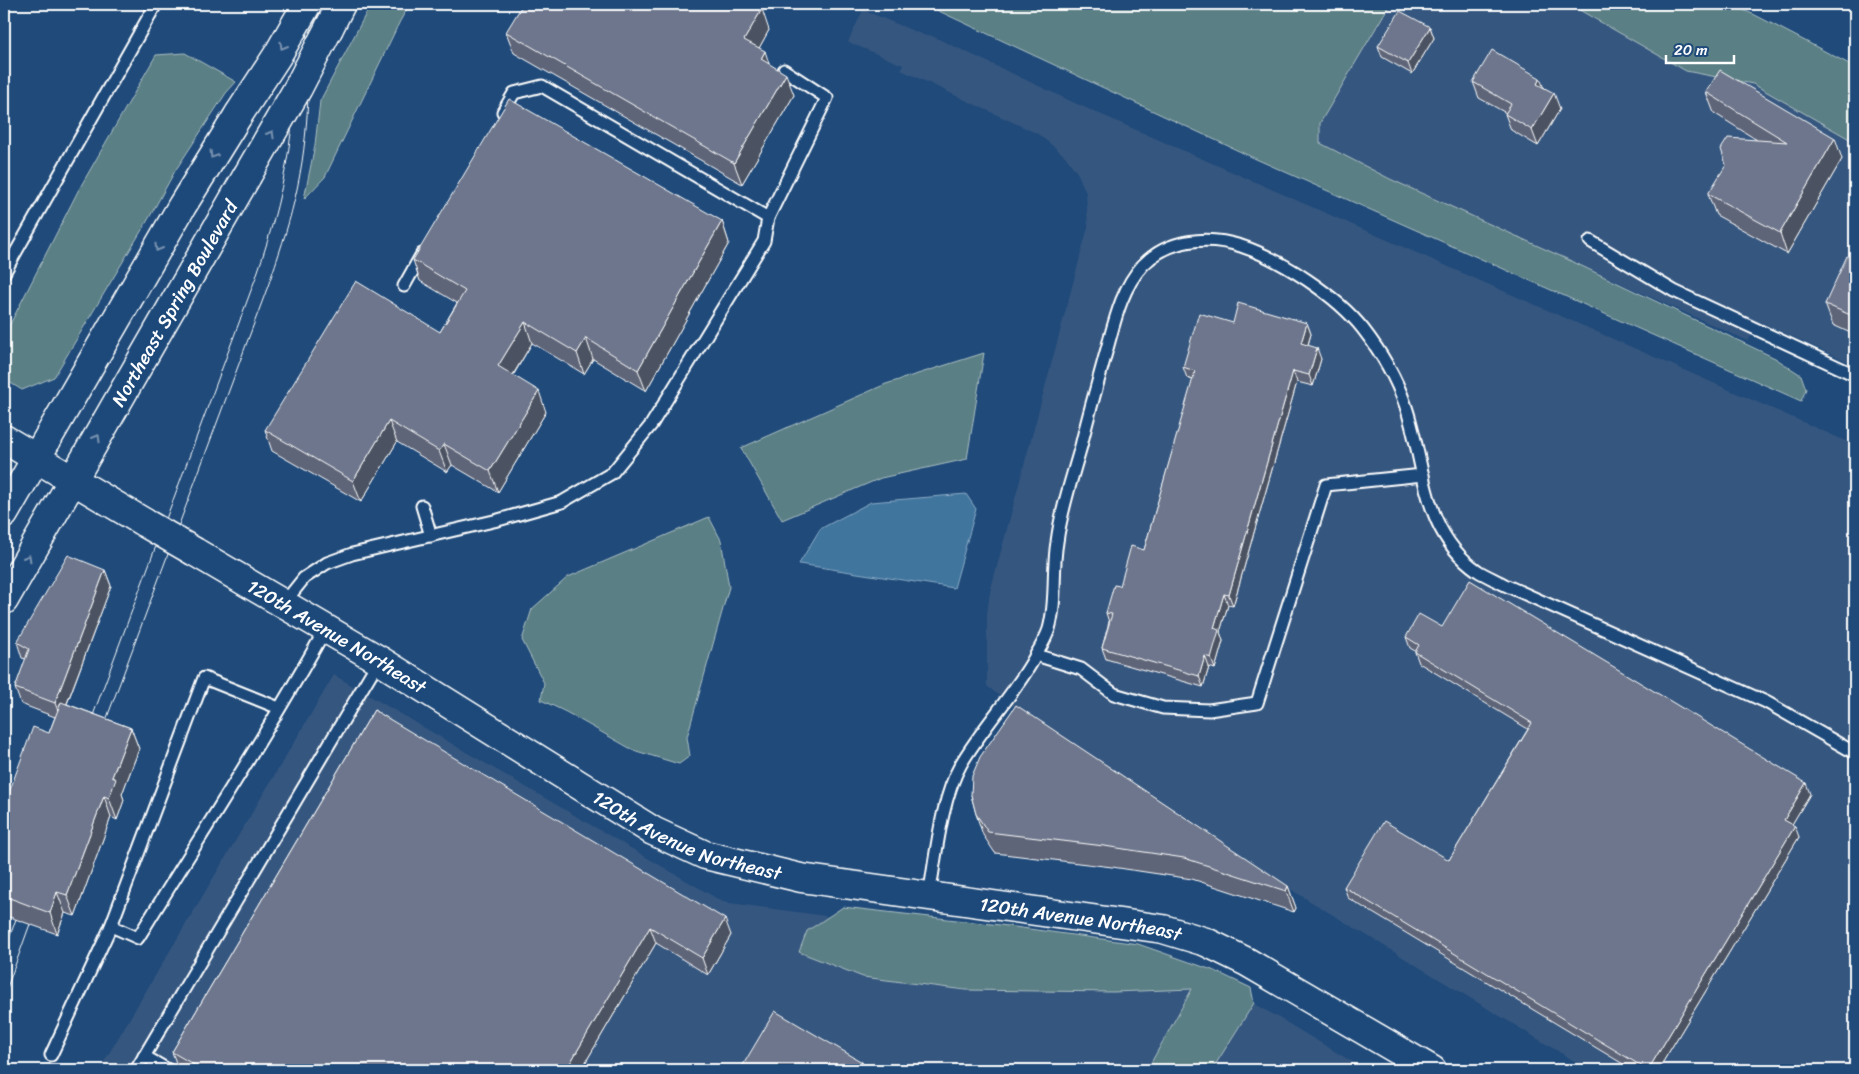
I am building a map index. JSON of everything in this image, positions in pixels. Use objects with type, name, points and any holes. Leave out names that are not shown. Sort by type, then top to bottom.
[{"type":"street","points":[[4,514],[204,170],[277,56],[307,4]]},
{"type":"street","name":"Northeast Spring Boulevard","points":[[4,600],[298,88],[341,4]]},
{"type":"street","name":"120th Avenue Northeast","points":[[4,439],[380,660],[653,831],[705,855],[801,878],[1163,929],[1206,942],[1247,962],[1432,1070]]},
{"type":"lane","points":[[4,273],[156,4]]},
{"type":"lane","points":[[284,603],[304,578],[327,563],[352,554],[498,520],[562,502],[612,473],[652,425],[764,241],[768,218],[826,98],[784,70]]},
{"type":"lane","points":[[500,118],[514,93],[542,86],[768,218]]},
{"type":"lane","points":[[929,896],[944,815],[951,788],[960,767],[974,744],[1019,684],[1049,628],[1053,602],[1056,543],[1118,309],[1136,273],[1144,264],[1163,250],[1184,242],[1203,239],[1228,242],[1249,249],[1285,266],[1340,305],[1362,328],[1387,365],[1405,403],[1430,508],[1449,543],[1478,571],[1505,585],[1766,702],[1855,753]]},
{"type":"lane","points":[[1590,241],[1636,267],[1674,292],[1855,375]]},
{"type":"lane","points":[[404,286],[428,244]]},
{"type":"lane","points":[[1036,655],[1081,669],[1114,694],[1163,708],[1209,710],[1257,703],[1326,485],[1423,475]]},
{"type":"lane","points":[[422,506],[431,536]]},
{"type":"lane","points":[[111,926],[138,938],[326,628]]},
{"type":"lane","points":[[136,1070],[380,660]]},
{"type":"lane","points":[[51,1055],[111,926],[204,678],[279,708]]},
{"type":"lane","points":[[144,1056],[168,1070]]},
{"type":"shaded area","points":[[1384,4],[1688,4],[1855,102],[1855,365],[1760,322],[1748,341],[1303,140]]},
{"type":"shaded area","points":[[863,10],[926,36],[930,35],[1077,104],[1855,445],[1855,1070],[1589,1070],[1257,869],[1006,701],[987,686],[987,614],[990,592],[1088,227],[1086,193],[1078,174],[1065,156],[1038,134],[901,70],[903,65],[848,42]]},
{"type":"shaded area","points":[[966,494],[976,509],[954,588],[799,564],[820,529],[871,502]]},
{"type":"shaded area","points":[[334,675],[723,902],[1192,966],[1366,1070],[99,1070]]},
{"type":"green space","points":[[371,4],[410,4],[325,177],[304,199],[315,145],[320,101]]},
{"type":"green space","points":[[927,4],[1390,4],[1320,123],[1320,143],[1390,179],[1569,260],[1775,358],[1801,375],[1806,389],[1801,401],[1256,159]]},
{"type":"green space","points":[[1569,4],[1729,4],[1755,15],[1855,67],[1855,152],[1853,141],[1753,84],[1686,71]]},
{"type":"green space","points":[[185,53],[236,82],[226,93],[175,171],[54,377],[22,390],[4,379],[4,336],[78,191],[156,55]]},
{"type":"green space","points":[[984,353],[967,459],[881,478],[782,520],[741,448],[886,384]]},
{"type":"green space","points":[[709,517],[721,540],[729,587],[687,737],[690,756],[679,764],[633,750],[541,700],[544,683],[522,640],[532,609],[568,577]]},
{"type":"green space","points":[[843,907],[1000,925],[1138,944],[1215,971],[1251,988],[1254,1003],[1212,1070],[1147,1070],[1192,989],[1113,992],[965,990],[863,977],[799,952],[807,931]]},
{"type":"building","points":[[523,4],[753,4],[762,9],[744,40],[765,51],[761,59],[786,74],[734,163],[506,32]]},
{"type":"building","points":[[1400,11],[1430,27],[1408,63],[1378,46]]},
{"type":"building","points":[[1492,50],[1540,78],[1537,84],[1554,93],[1532,130],[1505,114],[1511,104],[1473,82]]},
{"type":"building","points":[[1720,70],[1835,138],[1780,233],[1708,194],[1726,165],[1721,149],[1728,138],[1787,142],[1706,92]]},
{"type":"building","points":[[509,99],[722,221],[638,370],[586,338],[577,353],[525,322],[498,366],[539,391],[490,471],[444,444],[439,451],[389,421],[353,481],[265,430],[356,281],[440,332],[465,291],[413,260]]},
{"type":"building","points":[[1847,256],[1855,260],[1855,317],[1825,304]]},
{"type":"building","points":[[1238,303],[1307,323],[1301,343],[1317,348],[1309,375],[1293,371],[1229,595],[1224,594],[1214,628],[1219,630],[1211,658],[1205,656],[1199,676],[1102,648],[1112,614],[1106,613],[1114,585],[1120,586],[1131,546],[1144,550],[1195,371],[1183,367],[1199,313],[1233,323]]},
{"type":"building","points":[[68,555],[105,570],[55,703],[15,688],[29,649],[17,642]]},
{"type":"building","points":[[1470,580],[1806,783],[1784,820],[1795,826],[1648,1070],[1344,887],[1384,821],[1449,860],[1532,723],[1415,652],[1419,645],[1406,637],[1419,614],[1442,627]]},
{"type":"building","points":[[61,702],[131,728],[112,777],[116,779],[109,798],[104,796],[67,895],[57,892],[50,913],[4,896],[4,806],[33,727],[49,733]]},
{"type":"building","points":[[1016,705],[1288,886],[1286,891],[1184,858],[988,832],[976,814],[971,795],[972,776],[980,757]]},
{"type":"building","points":[[374,710],[725,919],[702,958],[650,927],[566,1070],[203,1070],[172,1052]]},
{"type":"building","points":[[775,1011],[862,1062],[858,1070],[740,1070]]},
{"type":"tram line","points":[[89,726],[256,277],[273,224],[282,188],[293,117],[294,68],[288,4]]},
{"type":"tram line","points":[[102,731],[268,286],[289,220],[304,150],[308,101],[308,53],[304,4]]},
{"type":"tram line","points":[[4,953],[16,919]]},
{"type":"tram line","points":[[4,996],[30,924]]}]
